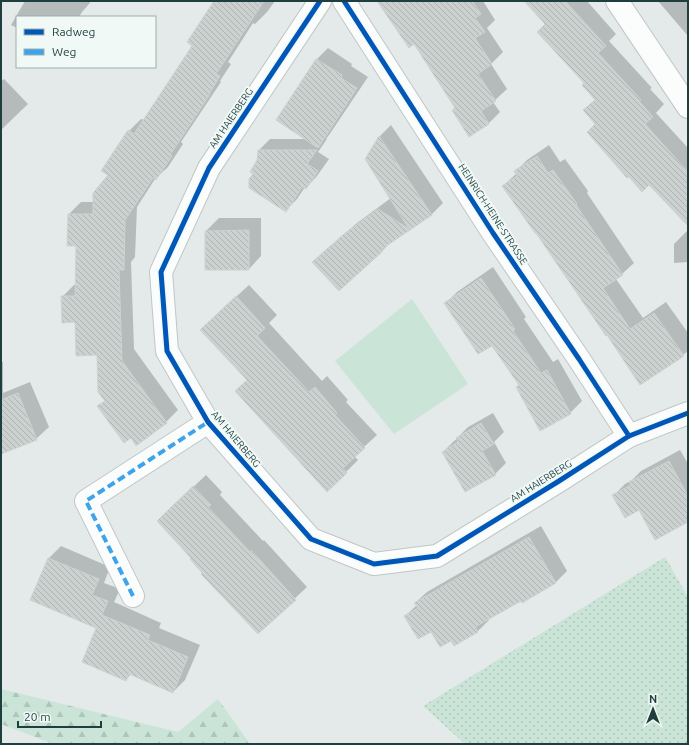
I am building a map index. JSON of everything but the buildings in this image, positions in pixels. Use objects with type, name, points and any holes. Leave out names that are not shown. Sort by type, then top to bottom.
[{"type":"street","name":"AM HAIERBERG","points":[[320,1],[209,168],[161,272],[167,351],[208,422],[310,539],[374,564],[437,556],[629,436],[688,413]]},
{"type":"street","name":"HEINRICH-HEINE-STRASSE","points":[[344,1],[493,232],[629,436]]},
{"type":"street","points":[[618,1],[688,107]]},
{"type":"street","name":"AM HAIERBERG","points":[[133,596],[86,501],[208,422]]},
{"type":"green space","points":[[412,299],[468,384],[394,434],[335,361]]},
{"type":"green space","points":[[665,557],[688,597],[688,744],[465,744],[423,706]]},
{"type":"green space","points":[[1,689],[178,732],[218,699],[250,744],[53,744],[1,724]]},
{"type":"marked path","points":[[133,596],[86,501],[208,422]]},
{"type":"cycle path","points":[[320,1],[209,168],[161,272],[167,351],[208,422],[311,539],[374,564],[437,556],[629,436],[688,413]]},
{"type":"cycle path","points":[[344,1],[493,233],[579,359],[629,436]]}]
